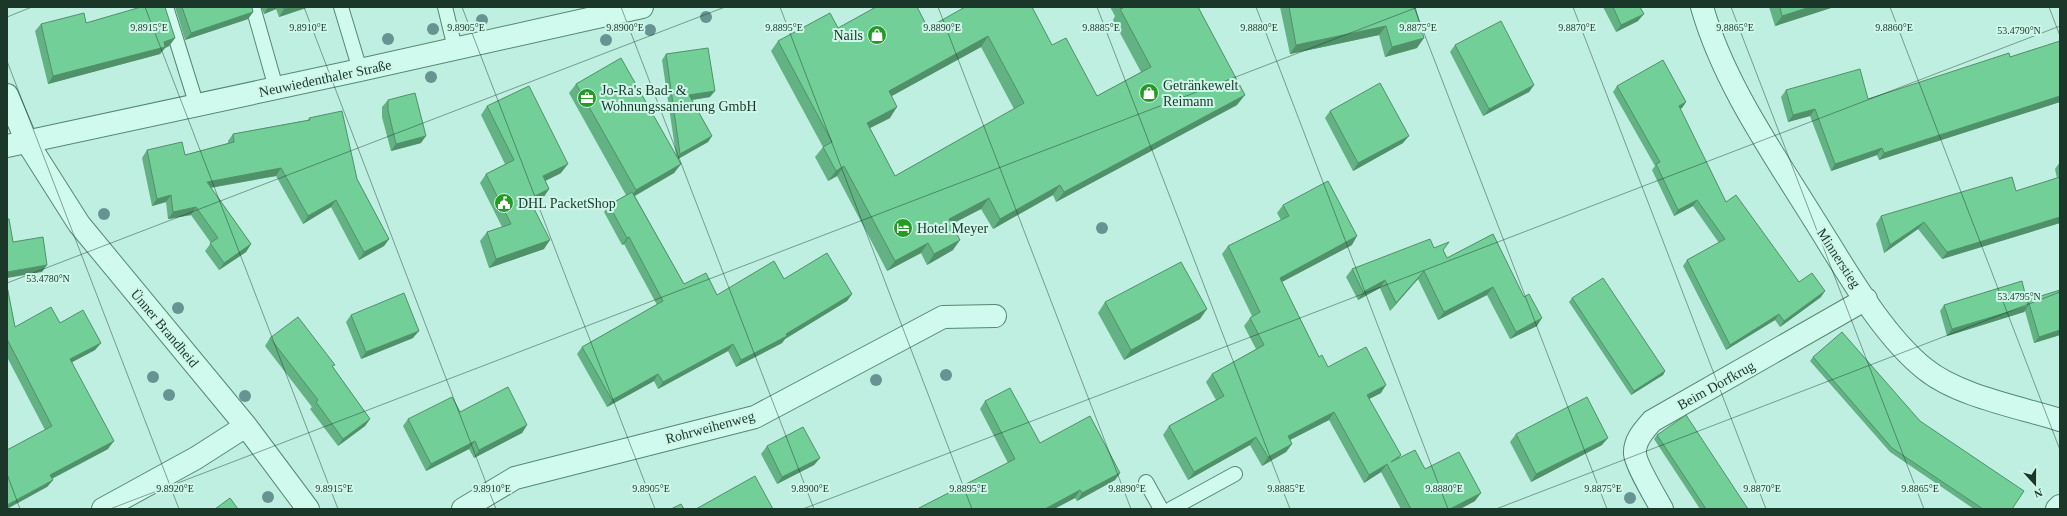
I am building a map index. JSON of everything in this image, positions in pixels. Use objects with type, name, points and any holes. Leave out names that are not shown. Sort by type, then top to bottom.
[{"type":"street","name":"Neuwiedenthaler Straße","points":[[17,144],[197,106],[642,7]]},
{"type":"street","name":"Minnerstieg","points":[[1702,7],[1710,31],[1730,76],[1771,150],[1866,299],[1905,350],[1925,370],[1951,385],[2060,420]]},
{"type":"street","name":"Ünner Brandheid","points":[[7,95],[17,144],[79,224],[246,426],[308,509]]},
{"type":"street","name":"Beim Dorfkrug","points":[[1662,509],[1635,454],[1636,444],[1642,432],[1652,421],[1866,299]]},
{"type":"street","name":"Rohrweihenweg","points":[[463,509],[515,478],[755,417],[943,317],[994,316]]},
{"type":"street","points":[[103,509],[196,458],[246,426]]},
{"type":"street","points":[[2057,509],[2060,506]]},
{"type":"lane","points":[[166,7],[197,106]]},
{"type":"lane","points":[[253,7],[276,88]]},
{"type":"lane","points":[[341,7],[360,70]]},
{"type":"lane","points":[[445,7],[455,48]]},
{"type":"lane","points":[[1171,509],[1235,474]]},
{"type":"lane","points":[[1146,482],[1161,509]]},
{"type":"building","points":[[141,7],[165,7],[175,38],[164,42],[165,47],[53,76],[41,24],[84,13],[86,23]]},
{"type":"building","points":[[182,7],[252,7],[253,12],[191,33]]},
{"type":"building","points":[[876,7],[917,7],[928,28],[965,7],[1032,7],[1052,45],[1066,38],[1097,96],[1151,67],[1120,9],[1123,7],[1198,7],[1245,95],[1064,192],[1060,185],[1000,219],[989,198],[949,219],[960,240],[934,254],[928,243],[895,261],[844,166],[836,171],[823,147],[832,142],[778,41],[830,13],[838,28]],"holes":[[[988,36],[1024,103],[895,176],[867,123],[897,107],[889,91]]]},
{"type":"building","points":[[1289,7],[1415,7],[1424,38],[1392,47],[1386,26],[1296,45]]},
{"type":"building","points":[[1613,7],[1640,7],[1644,14],[1621,25]]},
{"type":"building","points":[[1780,7],[1810,7],[1782,16]]},
{"type":"building","points":[[1501,21],[1534,85],[1489,109],[1455,45]]},
{"type":"building","points":[[2060,41],[2060,96],[1884,153],[1882,148],[1835,164],[1815,109],[1793,115],[1786,90],[1860,69],[1868,99],[2009,53],[2010,57]]},
{"type":"building","points":[[708,48],[715,91],[689,95],[712,136],[680,154],[666,54]]},
{"type":"building","points":[[621,58],[681,164],[636,190],[576,84]]},
{"type":"building","points":[[1663,60],[1686,102],[1679,106],[1726,202],[1736,195],[1799,282],[1812,273],[1825,291],[1784,321],[1779,314],[1730,345],[1687,260],[1725,239],[1697,200],[1678,210],[1656,164],[1660,162],[1617,86]]},
{"type":"building","points":[[1380,83],[1409,136],[1358,163],[1330,111]]},
{"type":"building","points":[[529,86],[568,164],[543,176],[549,189],[529,199],[550,240],[496,259],[487,232],[511,224],[486,174],[514,160],[487,106]]},
{"type":"building","points":[[415,93],[426,136],[396,144],[388,110],[388,100]]},
{"type":"building","points":[[342,111],[357,179],[389,239],[364,252],[336,200],[308,216],[281,168],[207,182],[251,244],[224,263],[210,243],[218,238],[196,207],[173,212],[171,195],[157,199],[147,150],[182,142],[185,155],[234,142],[233,134],[310,120],[309,118]]},
{"type":"building","points":[[2012,177],[2016,191],[2060,177],[2060,217],[1947,252],[1924,222],[1890,245],[1881,216]]},
{"type":"building","points":[[1328,181],[1357,236],[1280,278],[1319,357],[1322,355],[1328,367],[1366,347],[1386,385],[1367,395],[1401,455],[1391,462],[1415,450],[1425,469],[1459,452],[1481,493],[1450,509],[1411,509],[1387,464],[1369,475],[1334,412],[1288,436],[1292,444],[1268,457],[1256,437],[1194,472],[1169,426],[1224,396],[1212,374],[1264,345],[1250,318],[1260,312],[1228,246],[1289,216],[1283,205]]},
{"type":"building","points":[[632,192],[684,284],[706,273],[717,295],[774,261],[784,279],[827,253],[852,294],[786,334],[787,336],[741,360],[733,344],[663,382],[658,374],[612,400],[582,347],[663,301],[629,237],[627,238],[609,205]]},
{"type":"building","points":[[7,219],[9,219],[13,242],[43,237],[47,265],[7,272]]},
{"type":"building","points":[[1493,234],[1524,297],[1529,294],[1542,318],[1516,332],[1493,287],[1444,312],[1424,271],[1396,303],[1385,280],[1363,292],[1352,269],[1430,239],[1434,248],[1449,242],[1443,250],[1447,258]]},
{"type":"building","points":[[1181,262],[1207,309],[1131,350],[1105,302]]},
{"type":"building","points":[[1603,278],[1665,371],[1634,391],[1572,298]]},
{"type":"building","points":[[2022,281],[2028,306],[1952,329],[1944,305]]},
{"type":"building","points":[[7,286],[15,327],[51,307],[60,323],[83,310],[101,343],[70,359],[114,441],[50,475],[53,480],[7,505],[7,450],[52,426],[7,339]]},
{"type":"building","points":[[2060,290],[2060,330],[2039,337],[2028,300]]},
{"type":"building","points":[[404,293],[419,331],[366,352],[351,315]]},
{"type":"building","points":[[298,317],[335,365],[332,366],[370,419],[343,439],[316,402],[318,400],[270,338]]},
{"type":"building","points":[[1842,332],[1920,421],[2024,491],[2012,509],[1983,509],[1892,448],[1813,357]]},
{"type":"building","points":[[508,387],[527,425],[479,450],[475,441],[431,464],[408,419],[452,397],[460,412]]},
{"type":"building","points":[[1010,388],[1040,443],[1090,416],[1120,473],[1082,493],[1080,490],[1045,509],[919,509],[1015,459],[985,401]]},
{"type":"building","points":[[1587,397],[1608,438],[1536,474],[1516,434]]},
{"type":"building","points":[[1686,415],[1748,509],[1706,509],[1657,435]]},
{"type":"building","points":[[803,427],[820,458],[782,477],[767,446]]},
{"type":"building","points":[[755,476],[773,509],[696,509]]},
{"type":"building","points":[[230,498],[238,509],[215,509]]},
{"type":"building","points":[[681,504],[684,509],[671,509]]},
{"type":"place","name":"Nails","points":[[877,35]]},
{"type":"place","name":"Getränkewelt Reimann","points":[[1149,93]]},
{"type":"place","name":"Jo-Ra's Bad- & Wohnungssanierung GmbH","points":[[587,98]]},
{"type":"place","name":"DHL PacketShop","points":[[504,203]]},
{"type":"place","name":"Hotel Meyer","points":[[903,228]]}]
